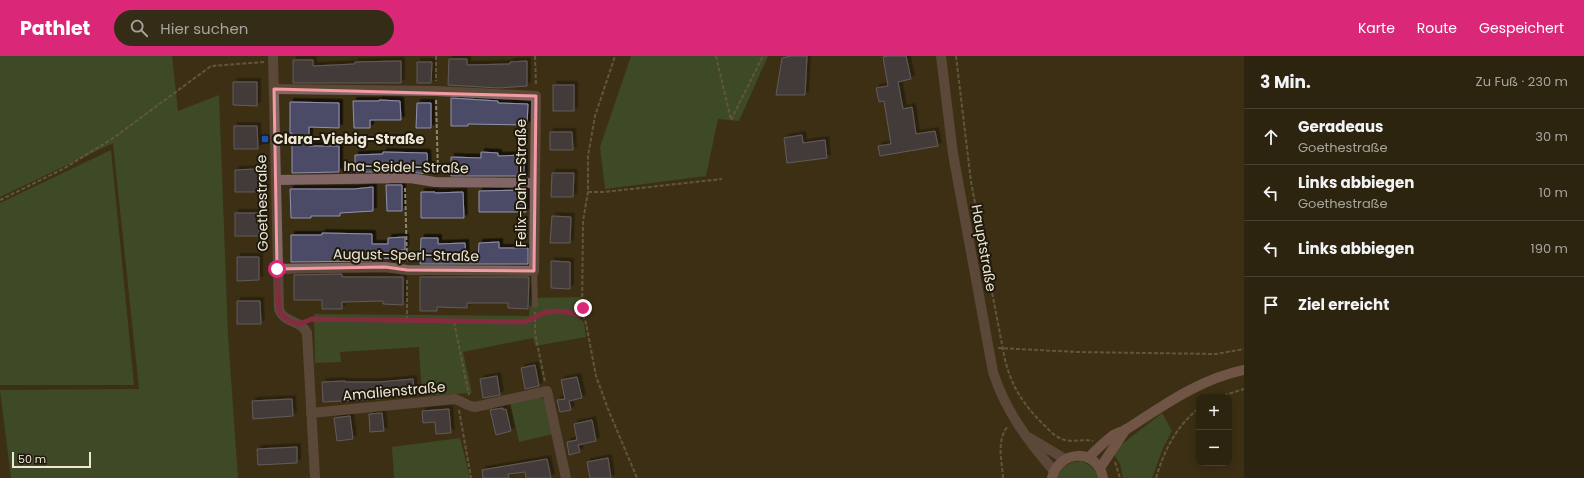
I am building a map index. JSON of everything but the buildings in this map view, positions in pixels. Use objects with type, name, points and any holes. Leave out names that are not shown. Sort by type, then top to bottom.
[{"type":"main road","points":[[1088,458],[1112,436],[1126,430],[1169,401],[1204,383],[1230,373],[1244,370]]},
{"type":"main road","points":[[1100,468],[1126,430]]},
{"type":"main road","points":[[1053,474],[1065,458],[1077,456],[1088,458],[1095,462],[1100,468],[1103,478]]},
{"type":"street","name":"Hauptstraße","points":[[941,56],[953,154],[988,348],[998,388],[1015,421],[1053,474]]},
{"type":"street","name":"Goethestraße","points":[[273,59],[278,298],[280,313],[288,320],[299,324]]},
{"type":"street","points":[[274,89],[436,92],[536,96]]},
{"type":"street","name":"Felix-Dahn-Straße","points":[[534,271],[536,96]]},
{"type":"street","name":"Ina-Seidel-Straße","points":[[276,180],[405,178],[435,182],[535,183]]},
{"type":"street","name":"August-Sperl-Straße","points":[[277,269],[385,267],[407,270],[534,271]]},
{"type":"street","points":[[299,324],[304,328],[307,335],[315,478]]},
{"type":"street","points":[[547,391],[566,478]]},
{"type":"street","name":"Amalienstraße","points":[[311,413],[455,399],[475,407],[547,391]]},
{"type":"street","name":"Hauptstraße","points":[[1026,436],[1065,458]]},
{"type":"lane","points":[[534,271],[535,305]]},
{"type":"path","points":[[435,182],[438,173],[436,56]]},
{"type":"path","points":[[535,56],[536,96]]},
{"type":"path","points":[[615,56],[592,131],[588,156],[588,192],[583,221],[582,315],[586,323],[596,376],[637,478]]},
{"type":"path","points":[[716,56],[731,120],[763,56]]},
{"type":"path","points":[[956,56],[971,182],[1010,378],[1017,393],[1035,416],[1049,430],[1063,440],[1068,441],[1084,439],[1098,442],[1102,445]]},
{"type":"path","points":[[0,200],[64,169],[112,139],[211,66],[273,59]]},
{"type":"path","points":[[405,178],[407,270],[406,320]]},
{"type":"path","points":[[588,192],[604,192],[722,179]]},
{"type":"path","points":[[299,324],[312,319],[524,322],[535,319],[540,314],[553,311],[582,315]]},
{"type":"path","points":[[535,319],[535,333],[547,391]]},
{"type":"path","points":[[454,322],[469,393],[459,414],[471,478]]},
{"type":"path","points":[[1003,348],[1077,352],[1216,354],[1244,349]]},
{"type":"path","points":[[1228,394],[1244,389]]},
{"type":"path","points":[[1156,478],[1168,445],[1181,426],[1196,411]]},
{"type":"path","points":[[1003,478],[1001,437],[1004,431],[1015,421]]},
{"type":"path","points":[[1110,454],[1117,465],[1120,478]]},
{"type":"highlighted area","points":[[274,89],[536,96],[534,271],[407,270],[385,267],[277,269]]},
{"type":"green space","points":[[0,56],[172,56],[178,111],[219,95],[228,335],[238,478],[11,478],[0,390],[139,389],[113,143],[0,197]]},
{"type":"green space","points":[[631,56],[768,56],[739,121],[718,119],[706,176],[605,189],[600,147]]},
{"type":"green space","points":[[111,150],[134,385],[0,385],[0,203]]},
{"type":"green space","points":[[581,297],[578,316],[584,323],[586,337],[535,346],[533,338],[463,352],[472,393],[422,396],[419,347],[340,352],[341,362],[315,363],[314,314],[529,316],[530,298]]},
{"type":"green space","points":[[540,397],[546,401],[553,434],[519,442],[510,402]]},
{"type":"green space","points":[[1162,413],[1172,431],[1163,448],[1152,478],[1123,478],[1120,464],[1114,454],[1121,445]]},
{"type":"green space","points":[[460,438],[470,478],[394,478],[392,447]]},
{"type":"green space","points":[[1081,461],[1092,467],[1098,478],[1057,478],[1061,470],[1066,465],[1072,462]]},
{"type":"place","name":"Clara-Viebig-Straße","points":[[265,139]]},
{"type":"route","points":[[277,269],[280,313],[284,318],[299,324],[312,319],[524,322],[535,319],[540,314],[553,311],[582,315],[583,308]]}]
